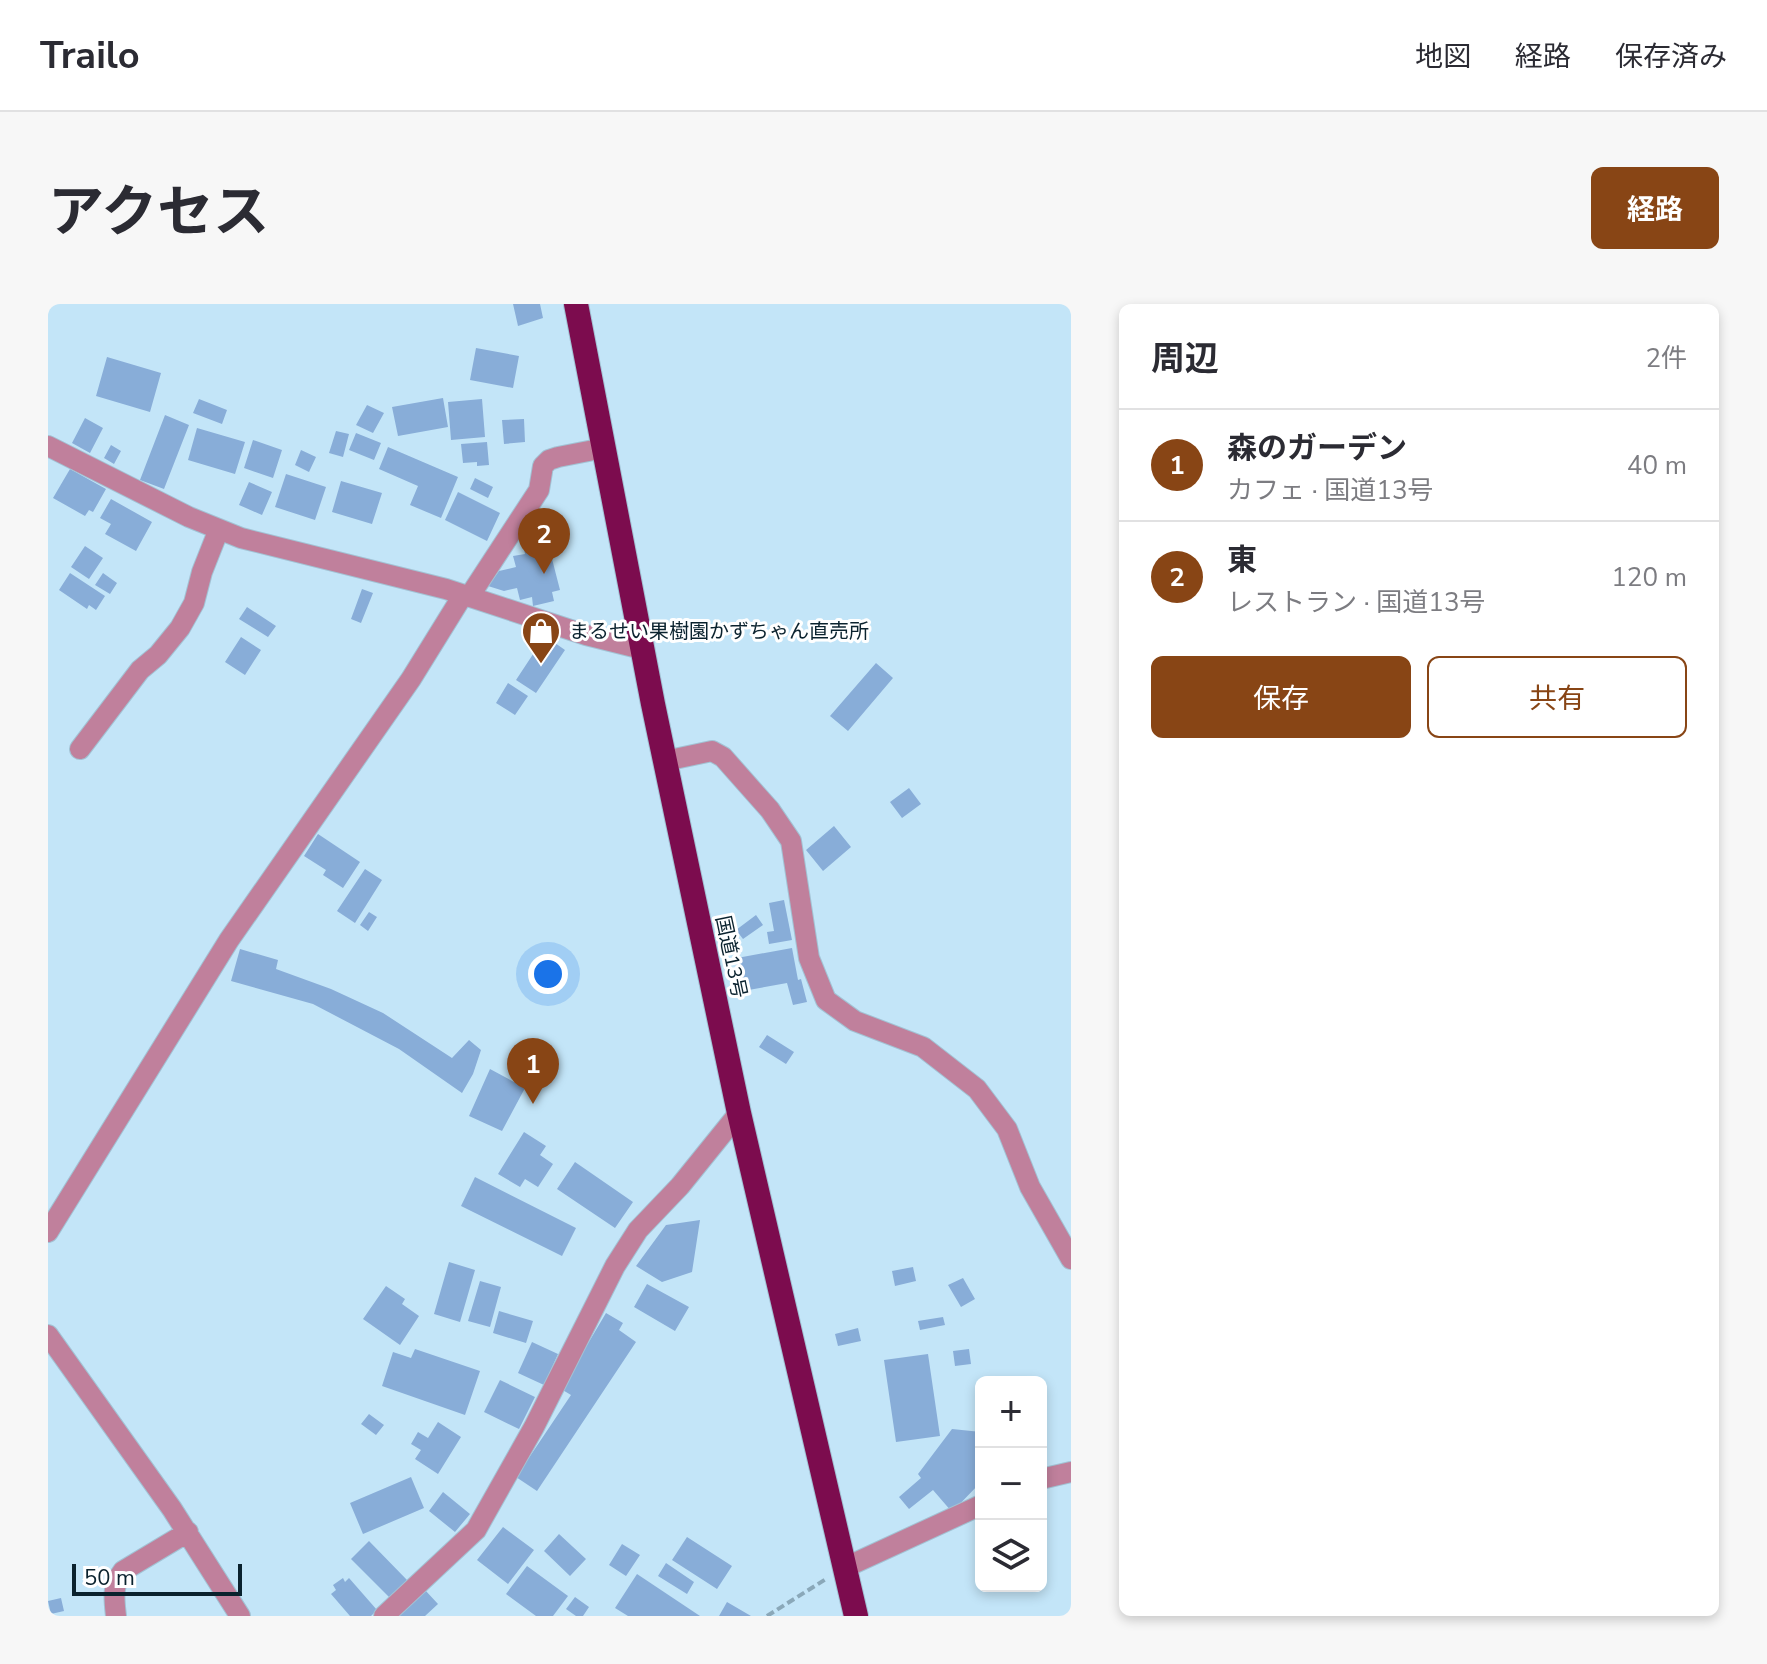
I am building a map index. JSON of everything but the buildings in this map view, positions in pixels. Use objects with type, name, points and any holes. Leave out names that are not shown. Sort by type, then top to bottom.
[{"type":"highway","name":"国道13号","points":[[576,304],[642,649],[739,1113],[856,1616]]},
{"type":"street","points":[[48,446],[189,517],[241,538],[466,596],[586,635],[642,649]]},
{"type":"street","points":[[48,1232],[229,940],[539,490],[543,466],[558,457],[604,448]]},
{"type":"street","points":[[80,749],[140,670],[158,655],[180,628],[194,603],[219,529]]},
{"type":"street","points":[[665,761],[712,751],[723,757],[770,810],[791,841],[809,958],[826,1000],[855,1021],[923,1047],[977,1089],[1007,1129],[1030,1187],[1071,1259]]},
{"type":"street","points":[[384,1616],[476,1530],[534,1427],[615,1266],[638,1230],[680,1186],[739,1113]]},
{"type":"street","points":[[48,1335],[188,1532],[240,1616]]},
{"type":"street","points":[[1047,1478],[1071,1472]]},
{"type":"street","points":[[844,1568],[975,1508]]},
{"type":"street","points":[[116,1616],[116,1580],[123,1571],[188,1532]]},
{"type":"path","points":[[767,1616],[844,1568]]},
{"type":"place","name":"東","points":[[544,574]]},
{"type":"place","name":"まるせい果樹園かずちゃん直売所","points":[[541,665]]},
{"type":"place","name":"森のガーデン","points":[[533,1104]]}]
